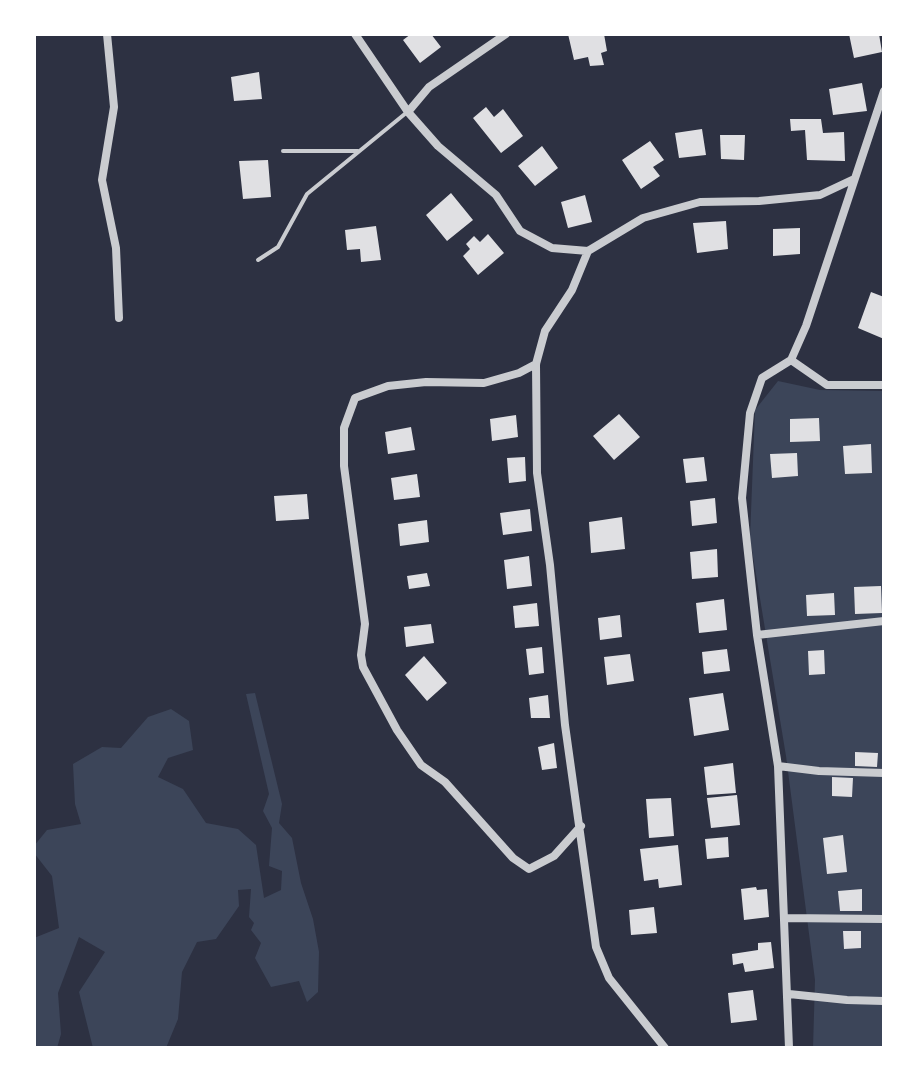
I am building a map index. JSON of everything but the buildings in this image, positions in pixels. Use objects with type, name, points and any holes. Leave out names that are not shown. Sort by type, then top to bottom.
[{"type":"street","points":[[107,34],[114,107],[102,180],[116,248],[119,318]]},
{"type":"street","points":[[355,34],[408,112],[438,146],[496,195],[520,231],[552,248],[588,251],[643,218],[700,202],[759,201],[820,195],[854,179]]},
{"type":"street","points":[[408,112],[429,87],[506,34]]},
{"type":"street","points":[[789,1048],[778,766],[757,635],[742,498],[750,413],[762,378],[791,360],[806,326],[884,91]]},
{"type":"street","points":[[588,251],[572,290],[545,331],[536,364],[537,473],[550,565],[565,725],[596,947],[609,978],[665,1048]]},
{"type":"street","points":[[791,360],[827,385],[884,385]]},
{"type":"street","points":[[536,364],[519,373],[484,383],[426,382],[388,386],[355,398],[344,428],[344,466],[365,624],[361,655],[363,667],[397,730],[421,765],[445,782],[513,858],[529,869],[554,856],[581,826]]},
{"type":"street","points":[[757,635],[852,627],[884,621]]},
{"type":"street","points":[[778,766],[884,773]]},
{"type":"street","points":[[785,918],[884,919]]},
{"type":"street","points":[[789,994],[884,1001]]},
{"type":"lane","points":[[258,260],[278,247],[307,194],[408,112]]},
{"type":"lane","points":[[283,151],[360,151]]},
{"type":"shaded area","points":[[778,381],[820,390],[884,391],[884,1048],[813,1048],[815,980],[786,756],[750,538],[755,410]]},
{"type":"shaded area","points":[[255,693],[282,804],[279,823],[292,838],[301,883],[313,919],[319,952],[318,992],[307,1002],[299,981],[271,987],[255,958],[261,943],[251,930],[254,923],[249,917],[251,889],[238,890],[239,906],[216,939],[197,942],[182,972],[178,1019],[166,1048],[93,1048],[79,992],[105,952],[79,937],[58,993],[61,1034],[57,1048],[34,1048],[34,938],[59,928],[52,876],[34,853],[34,846],[47,830],[81,824],[75,804],[73,764],[102,747],[121,748],[148,717],[171,709],[189,721],[193,750],[168,758],[158,777],[183,789],[206,823],[238,829],[256,845],[264,898],[281,890],[282,871],[269,866],[272,828],[263,811],[269,794],[246,694]]}]
